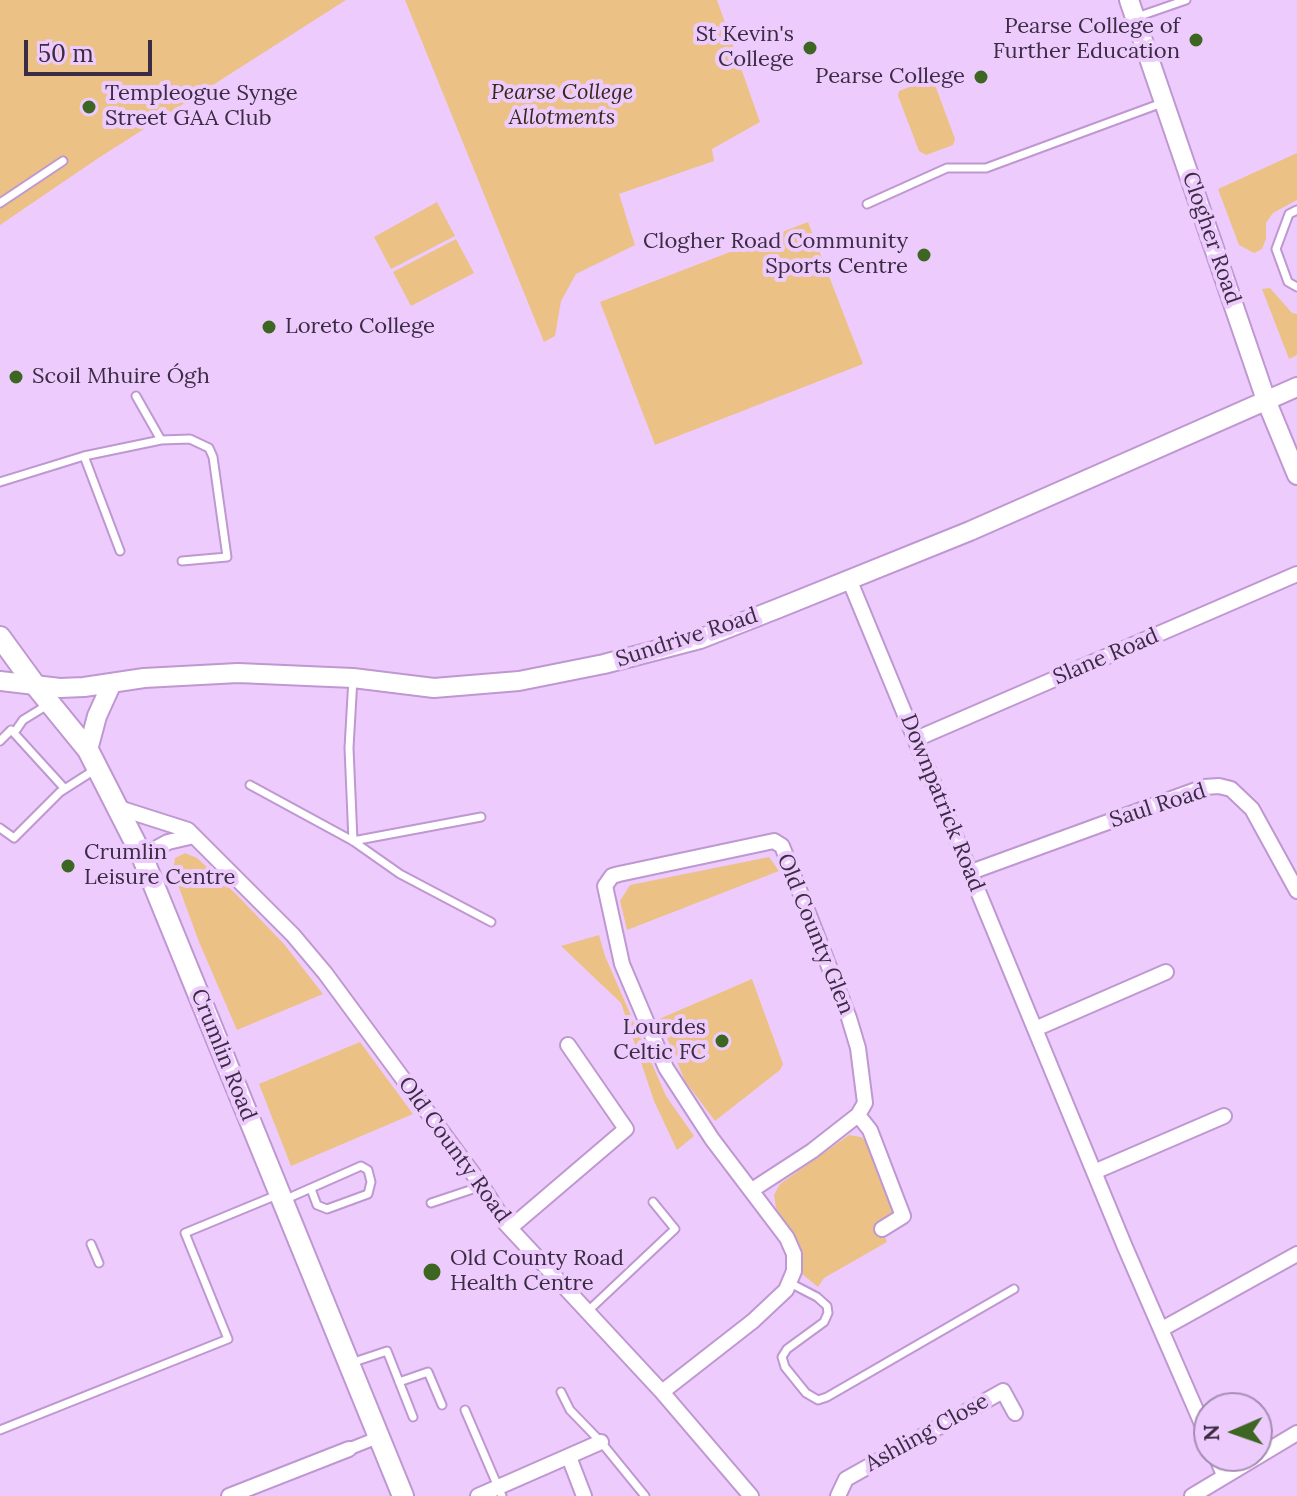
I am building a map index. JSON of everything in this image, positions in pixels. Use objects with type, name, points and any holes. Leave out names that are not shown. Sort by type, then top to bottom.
[{"type":"main road","name":"Crumlin Road","points":[[0,637],[93,759],[142,856],[403,1496]]},
{"type":"street","name":"Clogher Road","points":[[1132,9],[1266,400],[1297,475]]},
{"type":"street","name":"Sundrive Road","points":[[0,681],[84,687],[156,677],[238,673],[353,678],[434,688],[519,681],[590,667],[700,639],[970,531],[1297,387]]},
{"type":"street","name":"Slane Road","points":[[916,739],[1297,574]]},
{"type":"street","name":"Downpatrick Road","points":[[849,579],[1094,1172],[1193,1402]]},
{"type":"street","points":[[93,759],[97,716],[112,683]]},
{"type":"street","name":"Saul Road","points":[[971,872],[1204,787],[1219,786],[1231,789],[1252,809],[1297,891]]},
{"type":"street","name":"Old County Road","points":[[119,808],[175,824],[194,836],[293,935],[325,973],[510,1228],[662,1392],[751,1496]]},
{"type":"street","points":[[142,856],[168,842],[194,836]]},
{"type":"street","name":"Old County Glen","points":[[790,1283],[794,1254],[787,1238],[695,1115],[666,1068],[622,964],[605,893],[605,886],[612,876],[774,841],[782,846],[858,1048],[865,1103],[858,1115]]},
{"type":"street","points":[[1035,1029],[1166,972]]},
{"type":"street","points":[[510,1228],[626,1129],[568,1045]]},
{"type":"street","points":[[752,1190],[812,1151],[858,1115],[870,1130],[903,1216],[882,1229]]},
{"type":"street","points":[[1094,1172],[1224,1116]]},
{"type":"street","points":[[1162,1329],[1297,1254]]},
{"type":"street","points":[[662,1392],[753,1321],[790,1283]]},
{"type":"street","name":"Ashling Close","points":[[838,1496],[846,1479],[1003,1391],[1015,1413]]},
{"type":"street","points":[[1193,1496],[1297,1433]]},
{"type":"street","points":[[229,1496],[379,1437]]},
{"type":"street","points":[[478,1496],[500,1492],[601,1442]]},
{"type":"street","points":[[569,1457],[584,1496]]},
{"type":"lane","points":[[1132,9],[1186,0]]},
{"type":"lane","points":[[867,204],[947,168],[986,168],[1165,102]]},
{"type":"lane","points":[[0,203],[63,161]]},
{"type":"lane","points":[[1297,210],[1289,214],[1276,249],[1288,282],[1297,287]]},
{"type":"lane","points":[[136,396],[161,440]]},
{"type":"lane","points":[[0,482],[84,456],[161,440],[190,439],[209,448],[213,457],[227,557],[182,561]]},
{"type":"lane","points":[[84,456],[120,551]]},
{"type":"lane","points":[[353,678],[349,748],[353,841]]},
{"type":"lane","points":[[14,733],[23,720],[50,703]]},
{"type":"lane","points":[[0,741],[11,730],[65,789]]},
{"type":"lane","points":[[0,828],[14,838],[93,759]]},
{"type":"lane","points":[[250,785],[353,841],[400,874],[491,922]]},
{"type":"lane","points":[[353,841],[481,817]]},
{"type":"lane","points":[[0,1430],[228,1339],[185,1233],[280,1197],[311,1189],[361,1166],[368,1170],[371,1182],[368,1194],[327,1209],[317,1205],[311,1189]]},
{"type":"lane","points":[[431,1203],[482,1186]]},
{"type":"lane","points":[[587,1311],[675,1229],[653,1202]]},
{"type":"lane","points":[[91,1244],[99,1263]]},
{"type":"lane","points":[[790,1283],[827,1306],[824,1322],[787,1349],[782,1357],[785,1367],[806,1393],[818,1400],[1014,1289]]},
{"type":"lane","points":[[349,1364],[387,1351],[413,1417]]},
{"type":"lane","points":[[399,1382],[428,1372],[442,1405]]},
{"type":"lane","points":[[561,1392],[570,1410],[645,1496]]},
{"type":"lane","points":[[465,1410],[500,1492]]},
{"type":"green space","name":"Templeogue Synge Street GAA Club","points":[[0,0],[346,0],[97,159],[0,225]]},
{"type":"green space","name":"Pearse College Allotments","points":[[405,0],[717,0],[760,122],[712,149],[714,161],[619,194],[635,245],[576,274],[561,301],[555,336],[544,342]]},
{"type":"green space","points":[[928,80],[934,82],[955,139],[953,145],[926,155],[919,151],[898,96],[899,91]]},
{"type":"green space","points":[[1297,153],[1297,200],[1273,213],[1266,223],[1266,239],[1262,249],[1254,253],[1239,245],[1218,189]]},
{"type":"green space","points":[[437,202],[455,236],[391,269],[374,237]]},
{"type":"green space","points":[[808,222],[863,364],[655,445],[600,302]]},
{"type":"green space","points":[[456,239],[474,273],[411,306],[393,272]]},
{"type":"green space","points":[[1270,288],[1292,313],[1297,314],[1297,355],[1289,359],[1262,289]]},
{"type":"green space","points":[[185,853],[197,858],[236,894],[284,944],[323,994],[237,1030],[173,871],[175,858]]},
{"type":"green space","points":[[769,857],[779,871],[627,930],[620,901],[630,885]]},
{"type":"green space","points":[[599,935],[605,956],[666,1096],[694,1136],[677,1150],[654,1101],[621,1003],[561,946]]},
{"type":"green space","name":"Lourdes Celtic FC","points":[[752,979],[783,1064],[780,1070],[715,1121],[685,1081],[659,1019]]},
{"type":"green space","points":[[360,1042],[413,1114],[291,1166],[259,1084]]},
{"type":"green space","points":[[849,1135],[861,1137],[868,1143],[893,1207],[892,1213],[880,1224],[887,1242],[824,1278],[818,1287],[802,1274],[800,1246],[776,1208],[774,1195],[780,1184]]},
{"type":"place","name":"Pearse College of Further Education","points":[[1196,40]]},
{"type":"place","name":"St Kevin's College","points":[[810,48]]},
{"type":"place","name":"Pearse College","points":[[981,77]]},
{"type":"place","name":"Templeogue Synge Street GAA Club","points":[[89,107]]},
{"type":"place","name":"Clogher Road Community Sports Centre","points":[[924,255]]},
{"type":"place","name":"Loreto College","points":[[269,327]]},
{"type":"place","name":"Scoil Mhuire Ógh","points":[[16,377]]},
{"type":"place","name":"Crumlin Leisure Centre","points":[[68,866]]},
{"type":"place","name":"Lourdes Celtic FC","points":[[722,1041]]},
{"type":"place","name":"Old County Road Health Centre","points":[[432,1272]]}]
